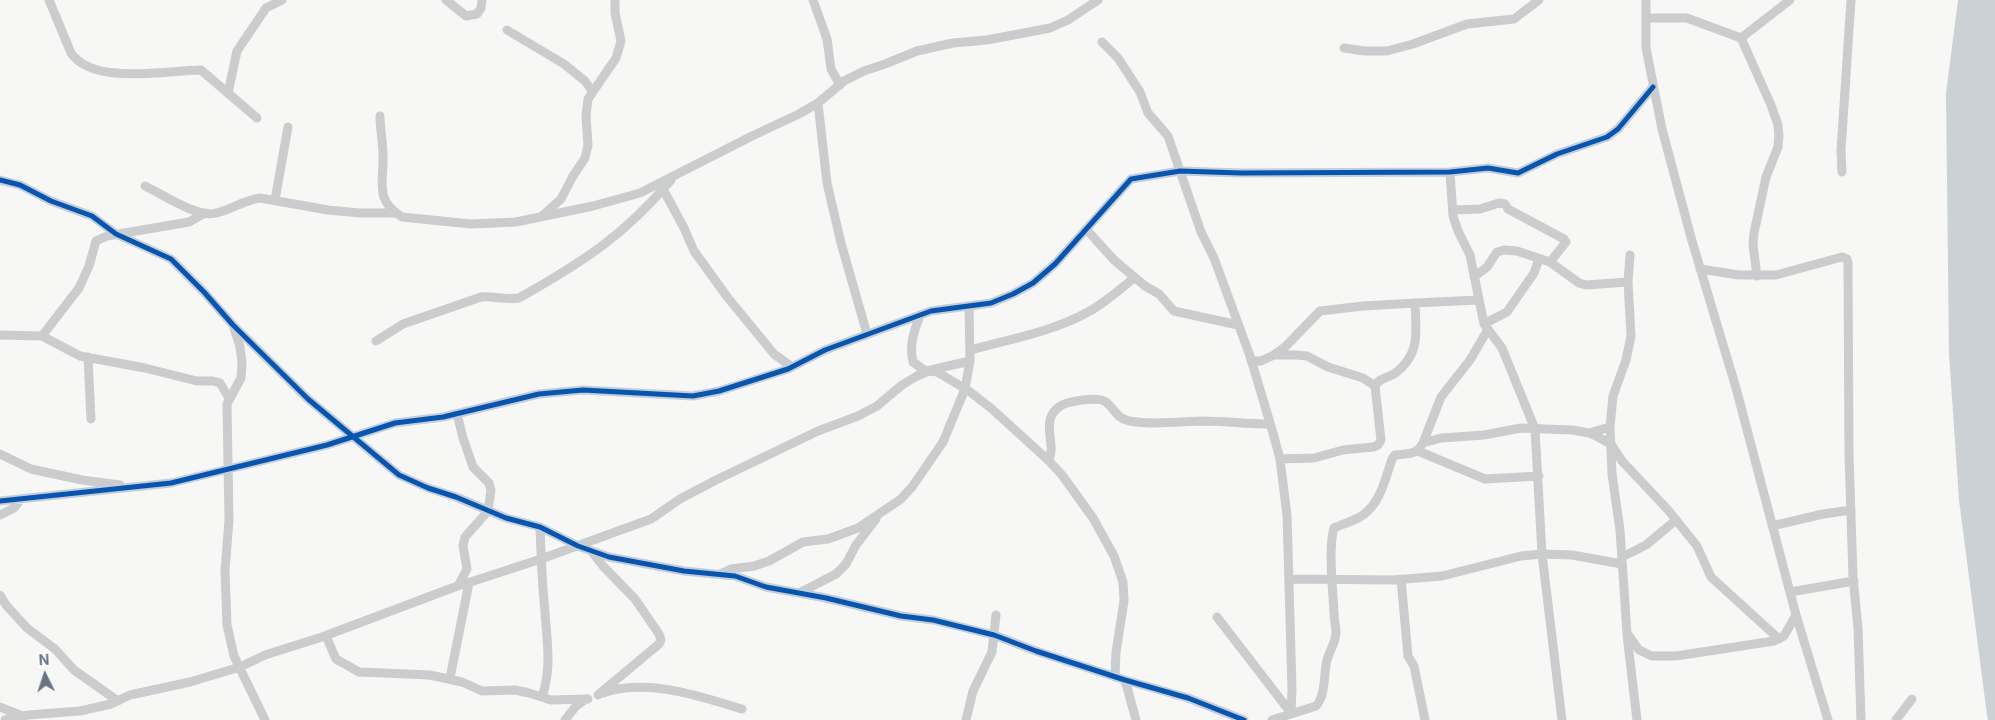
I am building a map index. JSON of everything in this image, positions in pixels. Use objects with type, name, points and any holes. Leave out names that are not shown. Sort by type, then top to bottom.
[{"type":"street","points":[[50,0],[68,48],[75,59],[83,65],[126,74],[201,70],[257,118]]},
{"type":"street","points":[[228,93],[237,51],[266,8],[282,0]]},
{"type":"street","points":[[446,0],[466,16],[476,14],[481,8],[482,0]]},
{"type":"street","points":[[540,217],[561,199],[584,158],[588,145],[586,106],[592,91],[616,58],[620,41],[615,13],[615,0]]},
{"type":"street","points":[[813,0],[827,39],[831,69],[840,84]]},
{"type":"street","points":[[380,116],[383,156],[381,181],[383,197],[395,213],[402,217],[471,224],[516,222],[640,193],[799,114],[818,103],[840,84],[859,73],[917,51],[953,43],[987,40],[1050,28],[1074,17],[1098,0]]},
{"type":"street","points":[[1344,48],[1364,51],[1387,51],[1413,44],[1467,24],[1514,18],[1539,0]]},
{"type":"street","points":[[1646,0],[1646,48],[1662,129],[1700,269],[1736,388],[1796,615],[1828,720]]},
{"type":"street","points":[[1740,38],[1790,0]]},
{"type":"street","points":[[1842,172],[1841,150],[1851,0]]},
{"type":"street","points":[[1646,18],[1688,18],[1740,38],[1771,105],[1778,125],[1779,136],[1778,148],[1766,177],[1754,233],[1753,245],[1757,276]]},
{"type":"street","points":[[507,30],[564,64],[585,81],[592,91]]},
{"type":"street","points":[[1102,42],[1118,58],[1140,92],[1148,113],[1168,136],[1201,232],[1214,258],[1251,361],[1280,459],[1287,509],[1290,580],[1291,714]]},
{"type":"street","points":[[0,501],[171,483],[327,445],[396,423],[457,414],[539,394],[576,391],[663,396],[699,395],[719,391],[792,367],[825,350],[930,311],[991,303],[1013,294],[1033,283],[1070,250],[1086,229],[1131,179],[1180,171],[1241,173],[1450,172],[1488,168],[1518,173],[1557,154],[1607,137],[1618,129],[1653,87]]},
{"type":"street","points":[[818,103],[827,183],[841,243],[867,334]]},
{"type":"street","points":[[275,200],[288,127]]},
{"type":"street","points":[[1450,172],[1453,210],[1458,231],[1470,255],[1485,327],[1502,348],[1536,429],[1542,554],[1562,720]]},
{"type":"street","points":[[376,341],[403,324],[481,297],[493,296],[508,300],[519,298],[579,264],[614,238],[634,221],[673,176]]},
{"type":"street","points":[[0,180],[20,185],[51,202],[92,216],[116,234],[171,259],[233,325],[308,399],[405,478],[488,511],[540,527],[592,552],[684,571],[735,576],[766,587],[826,598],[901,616],[933,620],[994,635],[1115,677],[1188,698],[1244,720]]},
{"type":"street","points":[[145,186],[203,214]]},
{"type":"street","points":[[663,189],[694,251],[706,268],[774,354],[792,367]]},
{"type":"street","points":[[42,336],[79,288],[90,266],[96,241],[107,236],[190,222],[203,214],[219,212],[251,199],[266,198],[328,210],[360,213],[395,213]]},
{"type":"street","points":[[1453,210],[1480,208],[1499,203],[1506,204],[1508,209],[1564,239],[1566,242],[1550,262]]},
{"type":"street","points":[[1086,229],[1114,260],[1134,278],[1159,294],[1174,311],[1238,325]]},
{"type":"street","points":[[1474,278],[1486,267],[1497,252],[1504,250],[1517,251],[1550,262],[1579,283],[1586,285],[1628,282]]},
{"type":"street","points":[[1630,255],[1628,282],[1631,336],[1626,360],[1613,396],[1610,427],[1614,497],[1620,530],[1627,633],[1638,720]]},
{"type":"street","points":[[1700,269],[1740,275],[1776,275],[1842,257],[1846,258],[1848,264],[1848,404],[1861,720]]},
{"type":"street","points":[[1420,447],[1441,397],[1470,360],[1485,327],[1507,312],[1534,273],[1539,259]]},
{"type":"street","points":[[970,350],[1012,340],[1074,319],[1113,295],[1134,278]]},
{"type":"street","points":[[1251,361],[1261,361],[1274,355],[1320,311],[1363,306],[1478,300]]},
{"type":"street","points":[[1280,459],[1314,458],[1342,450],[1378,445],[1381,440],[1375,386],[1377,381],[1394,374],[1412,355],[1416,343],[1415,303]]},
{"type":"street","points":[[720,574],[731,569],[754,566],[769,561],[803,542],[828,539],[858,528],[901,499],[912,487],[943,442],[965,389],[970,361],[969,306]]},
{"type":"street","points":[[920,315],[910,349],[913,362],[924,370],[937,372],[965,389],[992,409],[1062,475],[1092,518],[1120,571],[1123,582],[1124,601],[1116,652],[1115,677]]},
{"type":"street","points":[[233,325],[240,347],[242,362],[241,378],[227,404],[228,520],[225,571],[226,625],[234,656],[265,720]]},
{"type":"street","points":[[0,335],[42,336],[61,348],[88,357],[198,381],[213,381],[220,383],[229,398]]},
{"type":"street","points":[[1274,355],[1307,356],[1328,367],[1363,378],[1375,386]]},
{"type":"street","points":[[88,357],[91,418]]},
{"type":"street","points":[[5,720],[21,716],[80,711],[118,701],[130,695],[190,682],[240,668],[265,654],[326,636],[458,586],[541,559],[651,519],[716,480],[818,431],[858,416],[877,406],[902,385],[917,376],[931,370],[970,361]]},
{"type":"street","points":[[1049,461],[1052,447],[1049,434],[1051,414],[1060,406],[1068,403],[1099,399],[1109,404],[1117,416],[1127,420],[1156,424],[1220,421],[1270,424]]},
{"type":"street","points":[[457,414],[473,467],[489,483],[491,490],[488,511],[465,537],[463,546],[467,569],[458,586]]},
{"type":"street","points":[[1272,720],[1316,706],[1319,702],[1326,661],[1336,636],[1332,549],[1334,528],[1362,516],[1373,504],[1383,490],[1392,459],[1395,455],[1413,453],[1420,447],[1441,438],[1484,435],[1511,428],[1589,433],[1610,427]]},
{"type":"street","points":[[1589,433],[1611,444],[1622,461],[1697,546],[1712,577],[1779,639]]},
{"type":"street","points":[[1420,447],[1485,479],[1539,476]]},
{"type":"street","points":[[0,454],[31,469],[82,480],[135,487]]},
{"type":"street","points":[[0,515],[14,508],[21,499]]},
{"type":"street","points":[[1772,526],[1823,514],[1852,510]]},
{"type":"street","points":[[799,593],[836,574],[846,564],[856,545],[881,513]]},
{"type":"street","points":[[1290,580],[1400,579],[1442,576],[1521,556],[1542,554],[1622,560],[1646,545],[1676,520]]},
{"type":"street","points":[[540,527],[549,654],[548,680],[542,697]]},
{"type":"street","points":[[592,552],[635,599],[659,634],[661,640],[659,644],[598,695]]},
{"type":"street","points":[[1400,579],[1408,656],[1414,666],[1425,720]]},
{"type":"street","points":[[1790,592],[1854,581]]},
{"type":"street","points":[[450,678],[469,583]]},
{"type":"street","points":[[0,595],[6,605],[27,628],[55,649],[74,670],[118,701]]},
{"type":"street","points":[[966,720],[973,691],[992,652],[996,615]]},
{"type":"street","points":[[1627,633],[1640,650],[1652,656],[1676,656],[1734,648],[1779,639],[1784,636],[1796,615]]},
{"type":"street","points":[[1217,616],[1291,714]]},
{"type":"street","points":[[326,636],[336,659],[359,672],[450,678],[482,691],[515,690],[551,700],[588,699]]},
{"type":"street","points":[[1125,680],[1136,720]]},
{"type":"street","points":[[565,720],[576,706],[588,699],[606,692],[646,687],[696,696],[742,709]]},
{"type":"street","points":[[1896,720],[1912,699]]},
{"type":"street","points":[[0,707],[34,720]]},
{"type":"shaded area","points":[[1958,0],[1995,0],[1995,720],[1988,720],[1987,715],[1959,500],[1949,354],[1946,93]]},
{"type":"cycle path","points":[[0,501],[171,483],[327,445],[395,423],[443,417],[539,394],[583,390],[693,396],[719,391],[788,369],[825,350],[931,311],[991,303],[1013,294],[1033,283],[1055,264],[1131,179],[1180,171],[1241,173],[1450,172],[1488,168],[1518,173],[1557,154],[1607,137],[1618,129],[1653,87]]},
{"type":"cycle path","points":[[0,180],[20,185],[51,201],[92,216],[116,234],[171,259],[233,325],[308,399],[399,475],[428,488],[456,497],[506,518],[540,527],[578,546],[609,557],[684,571],[735,576],[766,587],[826,598],[901,616],[933,620],[994,635],[1125,680],[1188,698],[1244,720]]}]
